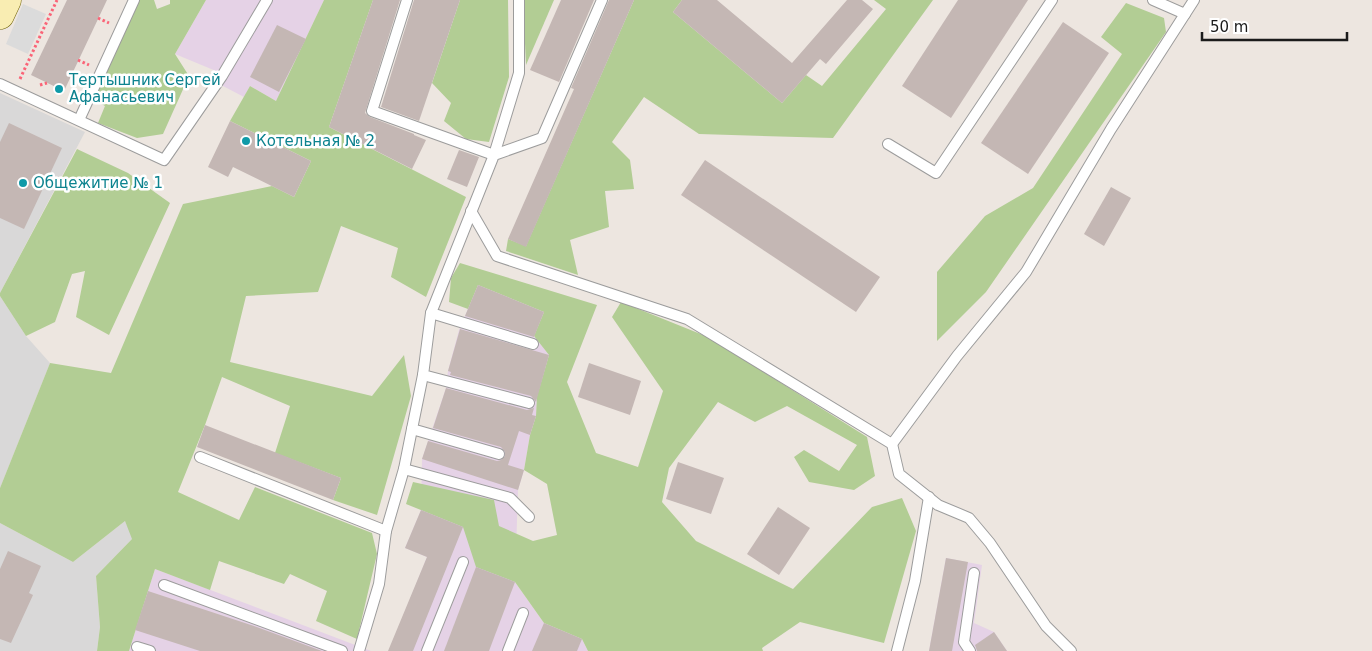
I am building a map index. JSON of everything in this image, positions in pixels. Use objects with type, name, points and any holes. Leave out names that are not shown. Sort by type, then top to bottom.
[{"type":"main road","points":[[0,15],[7,0]]},
{"type":"lane","points":[[79,120],[134,0]]},
{"type":"lane","points":[[0,84],[164,160],[222,76],[266,0]]},
{"type":"lane","points":[[406,0],[372,111],[494,155],[542,138],[602,0]]},
{"type":"lane","points":[[359,651],[379,584],[386,531],[404,470],[422,375],[431,313],[494,155],[519,72],[519,0]]},
{"type":"lane","points":[[888,144],[936,174],[1052,0]]},
{"type":"lane","points":[[1153,0],[1185,14]]},
{"type":"lane","points":[[892,444],[957,356],[1026,272],[1111,129],[1194,0]]},
{"type":"lane","points":[[471,211],[497,256],[688,319],[892,444],[899,474],[938,505],[969,518],[990,544],[1046,626],[1071,651]]},
{"type":"lane","points":[[431,313],[533,344]]},
{"type":"lane","points":[[422,375],[529,403]]},
{"type":"lane","points":[[412,429],[499,454]]},
{"type":"lane","points":[[200,456],[386,531]]},
{"type":"lane","points":[[404,470],[510,498],[529,516]]},
{"type":"lane","points":[[897,651],[915,580],[929,497]]},
{"type":"lane","points":[[427,651],[463,562]]},
{"type":"lane","points":[[965,648],[974,573]]},
{"type":"lane","points":[[164,585],[342,651]]},
{"type":"lane","points":[[508,651],[523,613]]},
{"type":"lane","points":[[137,647],[150,651]]},
{"type":"path","points":[[14,90],[57,0]]},
{"type":"shaded area","points":[[206,0],[324,0],[276,101],[250,86],[244,97],[223,86],[216,71],[175,54]]},
{"type":"shaded area","points":[[23,4],[46,14],[28,54],[6,44]]},
{"type":"shaded area","points":[[0,93],[85,132],[0,293]]},
{"type":"shaded area","points":[[478,285],[544,312],[534,336],[549,355],[537,396],[536,416],[518,490],[515,582],[544,623],[582,639],[588,651],[389,651],[427,557],[405,548],[421,510],[422,459],[446,388],[448,371],[459,330]]},
{"type":"shaded area","points":[[0,296],[26,336],[50,363],[0,488]]},
{"type":"shaded area","points":[[125,521],[133,538],[96,576],[100,627],[97,651],[0,651],[0,523],[73,562]]},
{"type":"shaded area","points":[[946,558],[982,565],[974,623],[994,632],[1007,651],[929,651]]},
{"type":"shaded area","points":[[155,569],[371,651],[129,651]]},
{"type":"green space","points":[[139,0],[154,0],[157,9],[170,4],[170,0],[206,0],[175,54],[189,76],[163,134],[137,138],[98,123],[105,106],[93,99]]},
{"type":"green space","points":[[324,0],[373,0],[329,127],[466,197],[426,297],[391,277],[398,248],[341,226],[318,292],[246,296],[230,362],[372,396],[404,355],[411,396],[377,515],[333,500],[341,478],[275,453],[290,406],[222,377],[178,492],[239,520],[255,487],[372,533],[377,554],[357,639],[316,621],[327,591],[290,574],[284,584],[219,561],[210,590],[155,569],[129,651],[97,651],[100,627],[96,576],[132,539],[125,521],[73,562],[0,523],[0,488],[50,363],[111,373],[183,204],[272,186],[294,197],[311,161],[230,121],[250,86],[276,101]]},
{"type":"green space","points":[[460,0],[508,0],[509,77],[489,142],[466,139],[444,121],[451,103],[432,83]]},
{"type":"green space","points":[[523,0],[554,0],[526,65]]},
{"type":"green space","points":[[634,0],[682,0],[673,12],[782,103],[806,75],[822,86],[886,9],[874,0],[933,0],[833,138],[699,134],[644,97],[612,142],[630,160],[634,189],[605,191],[609,227],[570,240],[578,275],[506,251],[508,239],[526,246]]},
{"type":"green space","points":[[1126,3],[1164,18],[1166,32],[986,292],[937,341],[937,272],[985,216],[1033,188],[1122,54],[1101,37]]},
{"type":"green space","points":[[77,149],[128,173],[170,203],[109,335],[76,317],[85,271],[72,274],[55,322],[26,336],[0,296],[0,293]]},
{"type":"green space","points":[[460,263],[597,305],[567,382],[596,453],[638,467],[663,391],[612,317],[621,302],[708,337],[867,437],[875,476],[854,490],[809,482],[794,457],[804,450],[839,471],[857,445],[787,406],[755,422],[718,402],[669,468],[662,502],[696,541],[793,589],[872,507],[902,498],[916,531],[884,643],[800,622],[762,648],[763,651],[588,651],[582,639],[544,623],[515,582],[476,567],[463,527],[406,504],[413,482],[494,500],[499,526],[533,541],[557,535],[547,484],[524,470],[530,435],[536,416],[537,396],[549,355],[534,336],[544,312],[478,285],[468,309],[449,302],[451,278]]},
{"type":"building","points":[[67,0],[107,0],[64,91],[31,75]]},
{"type":"building","points":[[373,0],[400,0],[365,113],[370,117],[426,140],[412,169],[329,127]]},
{"type":"building","points":[[414,0],[460,0],[419,121],[381,107]]},
{"type":"building","points":[[561,0],[594,0],[559,82],[530,70]]},
{"type":"building","points":[[609,0],[634,0],[526,247],[508,239],[574,89],[571,88]]},
{"type":"building","points":[[682,0],[717,0],[792,63],[847,0],[862,0],[873,9],[826,64],[820,59],[782,103],[673,12]]},
{"type":"building","points":[[958,0],[1028,0],[951,118],[902,86]]},
{"type":"building","points":[[1063,22],[1109,53],[1028,174],[981,143]]},
{"type":"building","points":[[277,25],[306,39],[279,92],[250,77]]},
{"type":"building","name":"Котельная № 2","points":[[230,121],[311,161],[294,197],[233,167],[228,177],[208,167]]},
{"type":"building","name":"Общежитие № 1","points":[[9,123],[62,148],[24,229],[0,218],[0,142]]},
{"type":"building","points":[[459,150],[479,157],[467,187],[447,179]]},
{"type":"building","points":[[705,160],[880,277],[856,312],[681,195]]},
{"type":"building","points":[[1111,187],[1131,198],[1104,246],[1084,234]]},
{"type":"building","points":[[478,285],[544,312],[534,337],[465,316]]},
{"type":"building","points":[[460,329],[549,355],[536,402],[531,396],[450,375],[451,372],[448,371]]},
{"type":"building","points":[[589,363],[641,381],[630,415],[578,397]]},
{"type":"building","points":[[446,388],[527,410],[534,408],[532,415],[536,416],[530,435],[519,431],[508,465],[524,470],[518,490],[422,459],[428,441],[497,461],[505,456],[505,452],[501,447],[433,428]]},
{"type":"building","points":[[205,425],[341,478],[333,500],[197,447]]},
{"type":"building","points":[[678,462],[724,478],[711,514],[666,499]]},
{"type":"building","points":[[778,507],[810,528],[779,575],[747,554]]},
{"type":"building","points":[[421,510],[463,527],[413,651],[388,651],[427,557],[405,548]]},
{"type":"building","points":[[8,551],[41,566],[29,593],[33,595],[11,643],[0,639],[0,569]]},
{"type":"building","points":[[946,558],[968,562],[952,651],[929,651]]},
{"type":"building","points":[[476,567],[515,582],[489,651],[444,651]]},
{"type":"building","points":[[148,591],[322,651],[200,651],[135,630]]},
{"type":"building","points":[[544,623],[582,639],[577,651],[532,651]]},
{"type":"building","points":[[994,632],[1007,651],[977,651],[975,645]]},
{"type":"place","name":"Тертышник Сергей Афанасьевич","points":[[59,89]]},
{"type":"place","name":"Котельная № 2","points":[[246,141]]},
{"type":"place","name":"Общежитие № 1","points":[[23,183]]}]
